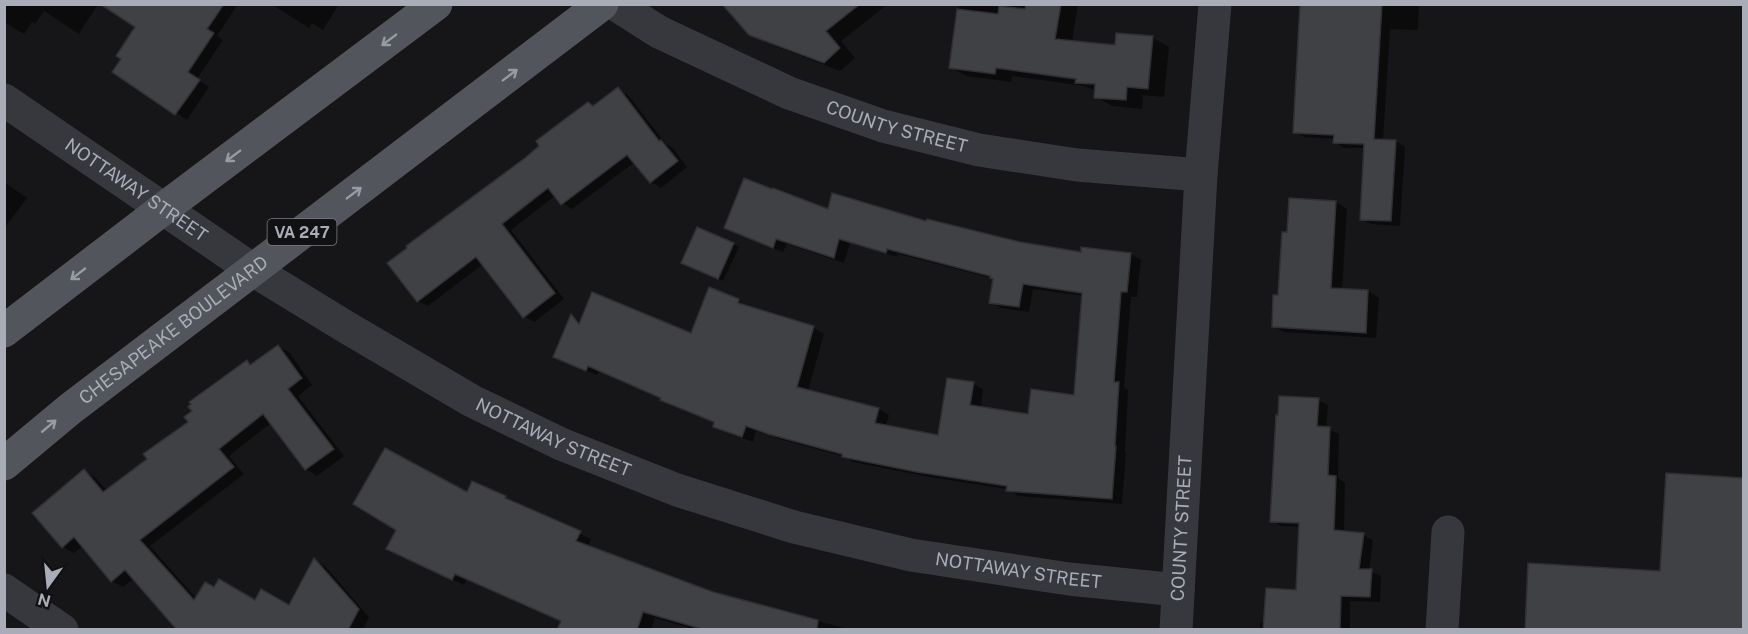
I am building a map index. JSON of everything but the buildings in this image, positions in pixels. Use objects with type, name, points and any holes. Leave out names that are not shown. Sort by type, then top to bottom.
[{"type":"main road","points":[[4,331],[436,4]]},
{"type":"main road","name":"CHESAPEAKE BOULEVARD","points":[[4,464],[70,409],[602,4]]},
{"type":"street","name":"COUNTY STREET","points":[[615,4],[659,32],[789,93],[883,126],[979,150],[1066,164],[1201,175]]},
{"type":"street","name":"COUNTY STREET","points":[[1176,630],[1201,175],[1215,4]]},
{"type":"street","name":"NOTTAWAY STREET","points":[[4,100],[253,270],[472,401],[561,444],[677,490],[794,527],[911,555],[1069,579],[1178,590]]},
{"type":"street","points":[[1442,630],[1448,532]]},
{"type":"street","points":[[4,590],[62,630]]}]
